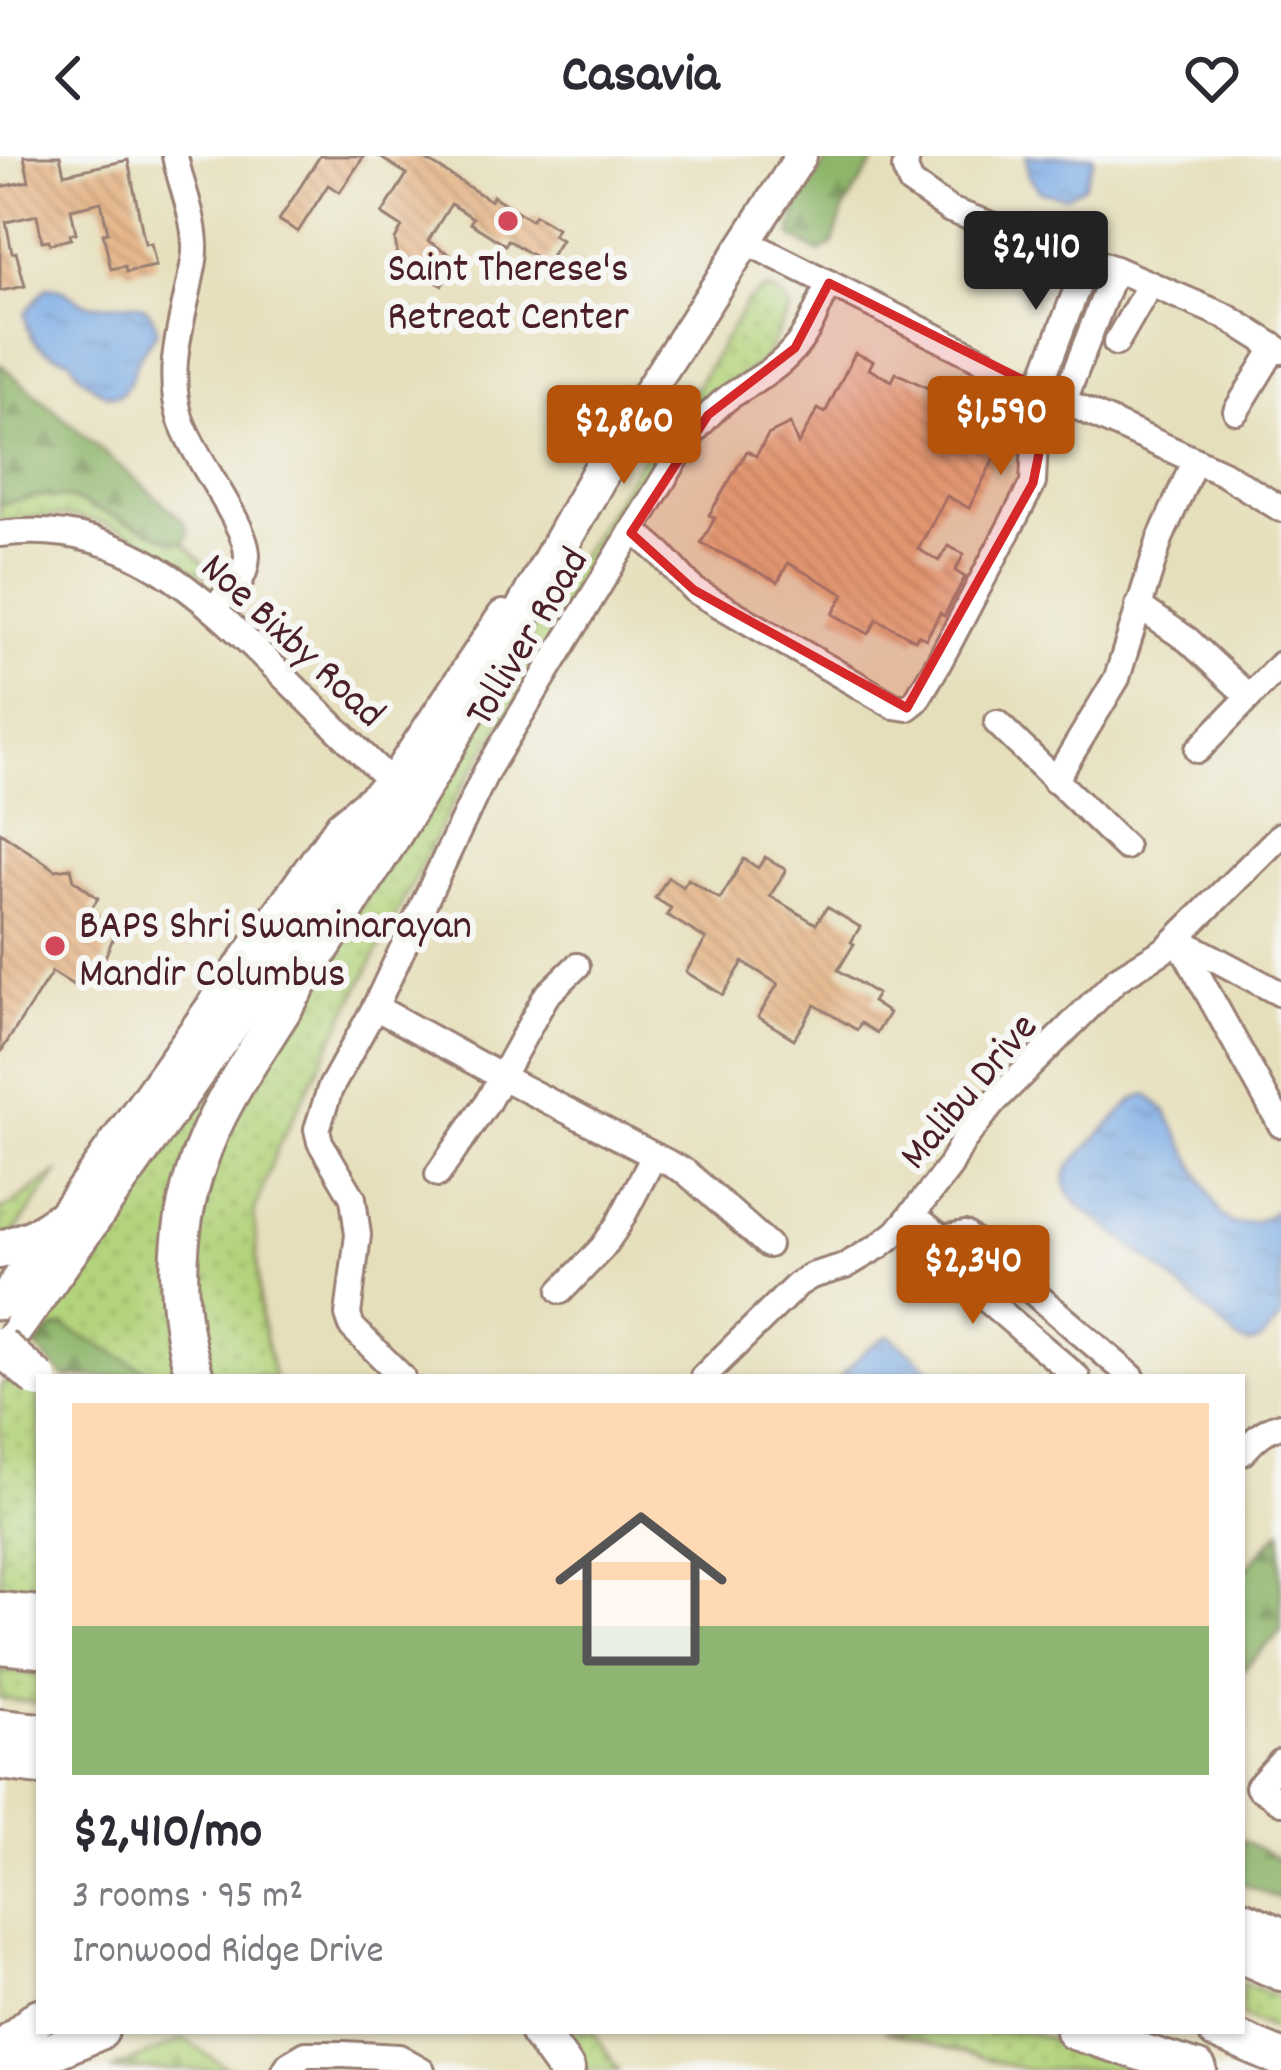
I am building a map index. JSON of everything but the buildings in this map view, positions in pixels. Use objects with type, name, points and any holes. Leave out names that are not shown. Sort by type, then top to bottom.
[{"type":"highway","points":[[194,1374],[181,1324],[183,1216],[215,1120],[429,777],[622,434]]},
{"type":"highway","points":[[0,1250],[35,1237],[59,1221]]},
{"type":"highway","points":[[0,1350],[36,1378]]},
{"type":"highway","points":[[0,1611],[36,1615]]},
{"type":"highway","points":[[0,1645],[36,1649]]},
{"type":"highway","points":[[0,1728],[36,1732]]},
{"type":"highway","points":[[0,1761],[36,1766]]},
{"type":"highway","points":[[1245,1920],[1281,1936]]},
{"type":"highway","points":[[1245,1956],[1281,1972]]},
{"type":"highway","points":[[0,2051],[36,2020]]},
{"type":"highway","points":[[8,2070],[93,2034]]},
{"type":"highway","points":[[540,2034],[566,2070]]},
{"type":"highway","points":[[1084,2034],[1198,2070]]},
{"type":"highway","points":[[1224,2034],[1281,2058]]},
{"type":"main road","points":[[0,1350],[364,841],[392,783],[801,156]]},
{"type":"main road","points":[[0,1304],[341,825],[392,783]]},
{"type":"street","points":[[176,156],[196,249],[175,346],[174,390],[191,447],[238,526],[247,554],[239,584],[212,606]]},
{"type":"street","points":[[906,163],[911,183],[950,210],[1115,268],[1227,317],[1278,349],[1236,411]]},
{"type":"street","points":[[746,241],[1051,394],[1195,460],[1281,509]]},
{"type":"street","points":[[631,533],[661,554],[694,590],[894,706],[907,708],[938,664],[1033,483],[1035,441],[1088,259]]},
{"type":"street","points":[[1051,394],[1115,268]]},
{"type":"street","name":"Tolliver Road","points":[[399,1374],[352,1327],[348,1316],[358,1235],[353,1198],[317,1129],[330,1089],[375,1007],[486,772],[688,439],[730,396],[763,377],[795,348],[829,283]]},
{"type":"street","points":[[1116,343],[1150,284]]},
{"type":"street","points":[[1055,781],[1117,678],[1160,539],[1195,460]]},
{"type":"street","name":"Noe Bixby Road","points":[[0,534],[51,531],[109,544],[170,575],[212,606],[392,783]]},
{"type":"street","points":[[1138,606],[1188,640],[1249,697]]},
{"type":"street","points":[[1198,751],[1281,664]]},
{"type":"street","points":[[997,723],[1125,847]]},
{"type":"street","name":"Malibu Drive","points":[[706,1374],[786,1293],[811,1276],[862,1257],[897,1232],[994,1102],[1117,979],[1178,939],[1281,835]]},
{"type":"street","points":[[1178,939],[1281,994]]},
{"type":"street","points":[[1178,939],[1281,1125]]},
{"type":"street","points":[[438,1174],[469,1132],[546,996],[577,966]]},
{"type":"street","points":[[375,1007],[686,1172],[768,1245]]},
{"type":"street","points":[[561,1291],[618,1226],[654,1156]]},
{"type":"street","points":[[912,1214],[942,1238],[945,1264],[1074,1374]]},
{"type":"street","points":[[942,1238],[964,1234],[1128,1374]]},
{"type":"street","points":[[1056,1359],[1079,1332]]},
{"type":"street","points":[[1245,1450],[1269,1428],[1281,1425]]},
{"type":"street","points":[[1281,1762],[1258,1787],[1281,1802]]},
{"type":"street","points":[[285,2070],[306,2054],[399,2057],[422,2070]]},
{"type":"highlighted area","points":[[829,283],[1051,394],[1033,483],[907,708],[694,590],[631,533],[708,415],[795,348]]},
{"type":"green space","points":[[830,156],[878,156],[844,209],[832,245],[818,252],[792,237],[792,226],[804,194]]},
{"type":"green space","points":[[763,290],[773,291],[790,310],[764,359],[721,390],[593,578],[453,803],[277,1149],[254,1213],[261,1318],[273,1374],[203,1374],[193,1227],[232,1108],[687,387],[694,391],[747,302]]},
{"type":"green space","points":[[0,364],[176,514],[188,533],[184,543],[70,498],[37,496],[0,504]]},
{"type":"green space","points":[[37,496],[70,498],[184,543],[217,577],[203,577],[152,545],[97,522],[57,516],[0,521],[0,504]]},
{"type":"green space","points":[[269,1006],[210,1115],[184,1374],[150,1374],[52,1330],[35,1346],[30,1344]]},
{"type":"green space","points":[[60,1170],[15,1231],[0,1239],[0,1209]]},
{"type":"green space","points":[[63,1326],[150,1374],[61,1374],[35,1346]]},
{"type":"green space","points":[[10,1374],[36,1396],[36,1603],[0,1599],[0,1387]]},
{"type":"green space","points":[[1281,1530],[1281,1631],[1245,1668],[1245,1570]]},
{"type":"green space","points":[[0,1670],[36,1675],[36,1704],[0,1699]]},
{"type":"green space","points":[[1245,1842],[1281,1860],[1281,1900],[1245,1884]]},
{"type":"green space","points":[[1245,1984],[1281,1998],[1281,2032],[1245,2017]]},
{"type":"green space","points":[[553,2034],[595,2034],[618,2070],[578,2070]]},
{"type":"green space","points":[[896,2034],[1033,2034],[1154,2070],[1026,2070]]},
{"type":"green space","points":[[184,2039],[230,2070],[111,2070]]},
{"type":"water","points":[[1026,156],[1094,159],[1084,186],[1066,197],[1041,192],[1028,175]]},
{"type":"water","points":[[47,287],[94,305],[138,305],[153,317],[157,331],[122,393],[97,389],[71,360],[34,340],[25,313]]},
{"type":"water","points":[[1147,1094],[1166,1111],[1221,1215],[1233,1224],[1247,1223],[1281,1207],[1281,1318],[1260,1341],[1239,1341],[1155,1264],[1078,1205],[1067,1190],[1070,1165],[1133,1100]]},
{"type":"water","points":[[889,1335],[936,1374],[843,1374]]},
{"type":"place","name":"Saint Therese's Retreat Center","points":[[508,221]]},
{"type":"place","name":"BAPS Shri Swaminarayan Mandir Columbus","points":[[55,946]]}]
